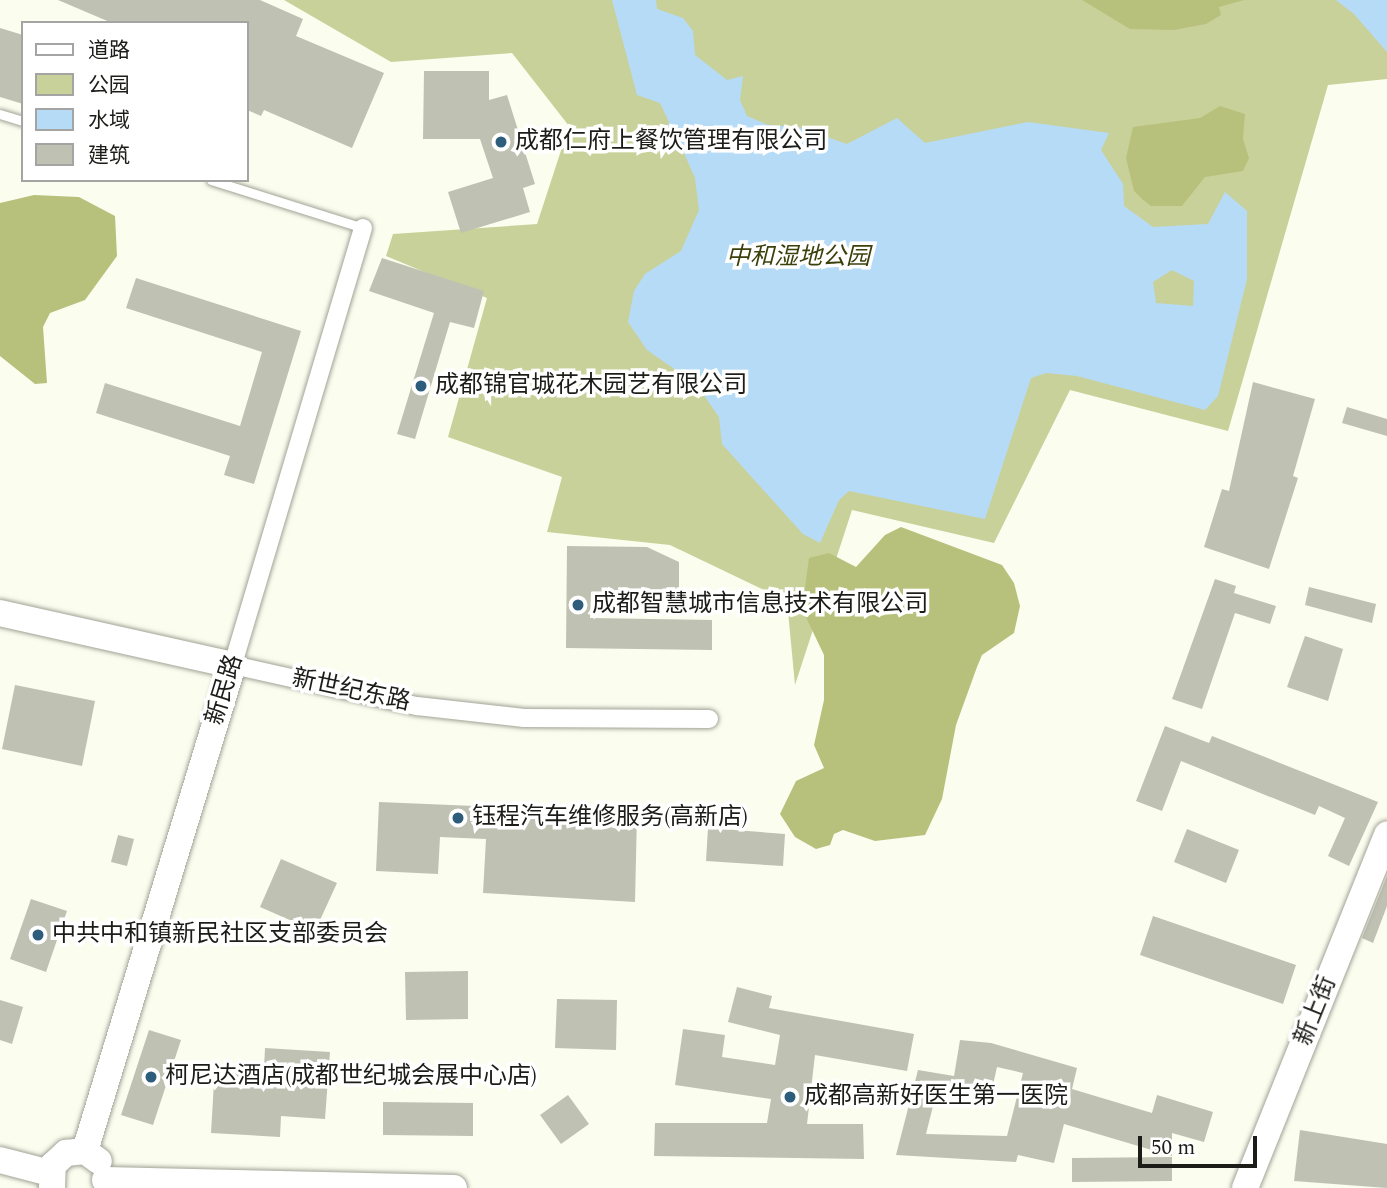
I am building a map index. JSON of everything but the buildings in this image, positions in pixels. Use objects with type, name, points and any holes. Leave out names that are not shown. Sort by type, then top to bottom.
[{"type":"main road","name":"新世纪东路","points":[[0,613],[233,665]]},
{"type":"main road","name":"新民路","points":[[85,1151],[233,665]]},
{"type":"main road","name":"新上街","points":[[1245,1188],[1387,834]]},
{"type":"main road","points":[[0,1160],[51,1181],[66,1153],[85,1151],[100,1162],[104,1184],[454,1188]]},
{"type":"street","name":"新民路","points":[[233,665],[363,228]]},
{"type":"street","name":"新世纪东路","points":[[233,665],[417,706],[511,716],[709,719]]},
{"type":"lane","points":[[0,114],[21,120]]},
{"type":"lane","points":[[217,182],[363,228]]},
{"type":"green space","name":"中和湿地公园","points":[[284,0],[1387,0],[1387,79],[1328,85],[1228,431],[1070,390],[994,543],[852,510],[795,685],[787,601],[670,545],[547,532],[562,477],[448,437],[487,298],[386,256],[393,234],[537,224],[569,126],[512,53],[391,62]]},
{"type":"green space","points":[[1082,0],[1244,0],[1219,7],[1221,15],[1206,24],[1174,30],[1130,29]]},
{"type":"green space","points":[[1220,106],[1245,114],[1243,139],[1249,158],[1243,171],[1205,177],[1182,206],[1151,206],[1134,191],[1126,158],[1133,127],[1200,118]]},
{"type":"green space","points":[[34,195],[79,197],[115,216],[117,256],[85,300],[50,313],[43,327],[47,383],[35,384],[0,356],[0,203]]},
{"type":"green space","points":[[901,527],[1002,565],[1014,583],[1020,606],[1014,633],[982,655],[956,725],[942,799],[925,835],[875,841],[843,830],[834,834],[830,845],[816,849],[795,837],[780,814],[796,781],[824,768],[814,745],[824,700],[824,655],[802,609],[809,558],[829,553],[856,567],[885,535]]},
{"type":"water","points":[[612,0],[656,0],[657,9],[683,18],[693,31],[695,55],[727,80],[743,76],[740,100],[747,116],[768,125],[798,127],[847,144],[897,118],[925,143],[1028,122],[1109,133],[1101,150],[1123,184],[1124,206],[1153,227],[1208,224],[1225,192],[1247,211],[1247,279],[1218,396],[1205,410],[1077,376],[1046,373],[1031,378],[985,519],[849,491],[839,500],[820,543],[803,534],[722,444],[719,417],[696,384],[647,350],[628,322],[634,291],[645,274],[681,251],[699,210],[695,178],[684,153],[662,145],[669,122],[660,103],[637,95]],"holes":[[[1172,270],[1194,281],[1193,306],[1156,303],[1153,282]]]},
{"type":"water","points":[[1336,0],[1387,0],[1387,52],[1354,14]]},
{"type":"place","name":"成都仁府上餐饮管理有限公司","points":[[501,142]]},
{"type":"place","name":"成都锦官城花木园艺有限公司","points":[[421,386]]},
{"type":"place","name":"成都智慧城市信息技术有限公司","points":[[578,605]]},
{"type":"place","name":"钰程汽车维修服务(高新店)","points":[[458,818]]},
{"type":"place","name":"中共中和镇新民社区支部委员会","points":[[38,935]]},
{"type":"place","name":"柯尼达酒店(成都世纪城会展中心店)","points":[[151,1077]]},
{"type":"place","name":"成都高新好医生第一医院","points":[[790,1097]]}]
